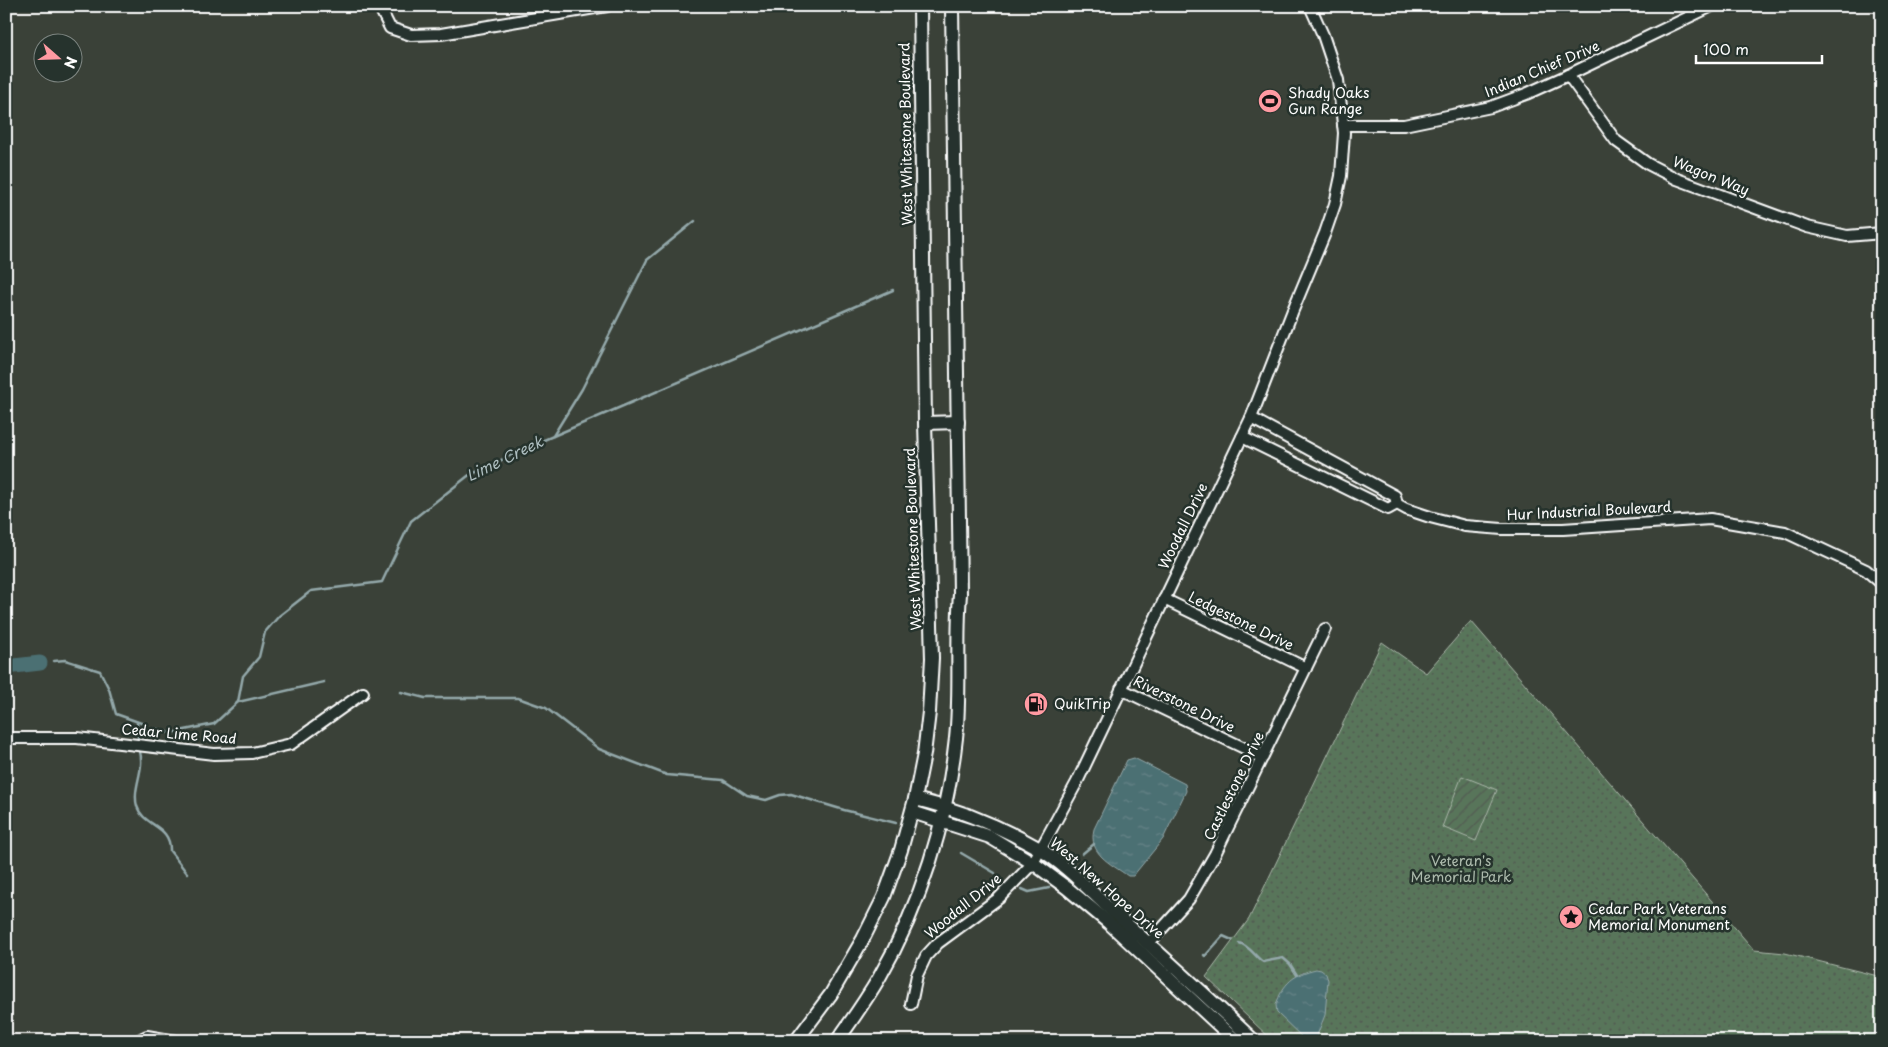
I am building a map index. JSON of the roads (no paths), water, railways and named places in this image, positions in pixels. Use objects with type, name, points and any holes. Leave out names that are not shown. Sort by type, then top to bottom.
[{"type":"main road","name":"West Whitestone Boulevard","points":[[796,1041],[831,994],[884,897],[912,812],[924,754],[932,658],[925,424],[920,6]]},
{"type":"main road","points":[[837,1041],[880,977],[921,887],[942,820],[956,738],[960,669],[952,6]]},
{"type":"main road","points":[[925,424],[958,422]]},
{"type":"main road","name":"West New Hope Drive","points":[[915,799],[944,806],[996,826],[1040,849],[1070,872],[1254,1041]]},
{"type":"main road","name":"West New Hope Drive","points":[[912,812],[942,820],[990,837],[1033,863],[1109,923],[1236,1041]]},
{"type":"street","points":[[379,6],[390,28],[412,34],[441,34],[607,6]]},
{"type":"street","name":"Woodall Drive","points":[[911,1004],[917,975],[926,956],[938,943],[998,898],[1033,863],[1078,782],[1251,418],[1325,233],[1335,204],[1341,176],[1343,125],[1338,80],[1323,35],[1310,6]]},
{"type":"street","name":"Indian Chief Drive","points":[[1343,125],[1404,125],[1491,107],[1568,75],[1712,6]]},
{"type":"street","name":"Wagon Way","points":[[1568,75],[1616,141],[1648,164],[1677,179],[1806,227],[1847,236],[1882,233]]},
{"type":"street","name":"Hur Industrial Boulevard","points":[[1251,418],[1394,496],[1397,504],[1406,509],[1430,517],[1465,526],[1502,529],[1563,529],[1710,519],[1785,532],[1866,570],[1882,584]]},
{"type":"street","points":[[1242,437],[1388,509],[1397,504]]},
{"type":"street","name":"Ledgestone Drive","points":[[1164,599],[1306,668]]},
{"type":"street","name":"Castlestone Drive","points":[[1149,943],[1189,899],[1215,854],[1325,629]]},
{"type":"street","name":"Riverstone Drive","points":[[1121,689],[1263,757]]},
{"type":"street","name":"Cedar Lime Road","points":[[6,738],[77,738],[214,754],[252,753],[292,744],[363,693]]},
{"type":"street","points":[[137,1041],[147,1036],[176,1041]]},
{"type":"water","points":[[1134,758],[1185,784],[1186,791],[1163,839],[1133,876],[1128,876],[1102,857],[1094,845],[1093,838],[1094,829],[1127,760]]},
{"type":"water","points":[[1316,969],[1326,974],[1328,980],[1325,1015],[1314,1041],[1306,1041],[1277,1013],[1276,1005],[1282,991],[1290,981],[1301,974]]},
{"type":"waterway","points":[[553,436],[582,389],[647,260],[695,221]]},
{"type":"waterway","name":"Lime Creek","points":[[157,729],[170,733],[214,724],[238,702],[243,676],[259,657],[265,632],[279,616],[311,591],[382,582],[411,521],[468,476],[530,446],[893,290]]},
{"type":"waterway","name":"Lime Creek","points":[[54,661],[65,660],[100,671],[109,689],[116,714],[144,724]]},
{"type":"waterway","name":"Lime Creek","points":[[6,667],[40,663]]},
{"type":"waterway","points":[[238,702],[324,682]]},
{"type":"waterway","points":[[401,692],[425,698],[518,698],[546,708],[599,749],[667,775],[723,780],[747,796],[766,800],[780,795],[791,794],[896,823]]},
{"type":"waterway","points":[[137,722],[138,738]]},
{"type":"waterway","points":[[140,752],[141,766],[136,792],[137,806],[145,818],[162,830],[169,842],[170,851],[187,873]]},
{"type":"waterway","points":[[1082,854],[1094,844]]},
{"type":"waterway","points":[[961,853],[995,873]]},
{"type":"waterway","points":[[1022,889],[1029,892],[1049,888]]},
{"type":"waterway","points":[[1204,955],[1223,936],[1232,940]]},
{"type":"waterway","points":[[1239,943],[1246,946],[1263,962],[1283,958],[1290,964],[1297,975]]},
{"type":"place","name":"Shady Oaks Gun Range","points":[[1270,101]]},
{"type":"place","name":"QuikTrip","points":[[1036,704]]},
{"type":"place","name":"Cedar Park Veterans Memorial Monument","points":[[1571,917]]},
{"type":"park label","name":"Veteran's Memorial Park","points":[[1461,870]]}]
